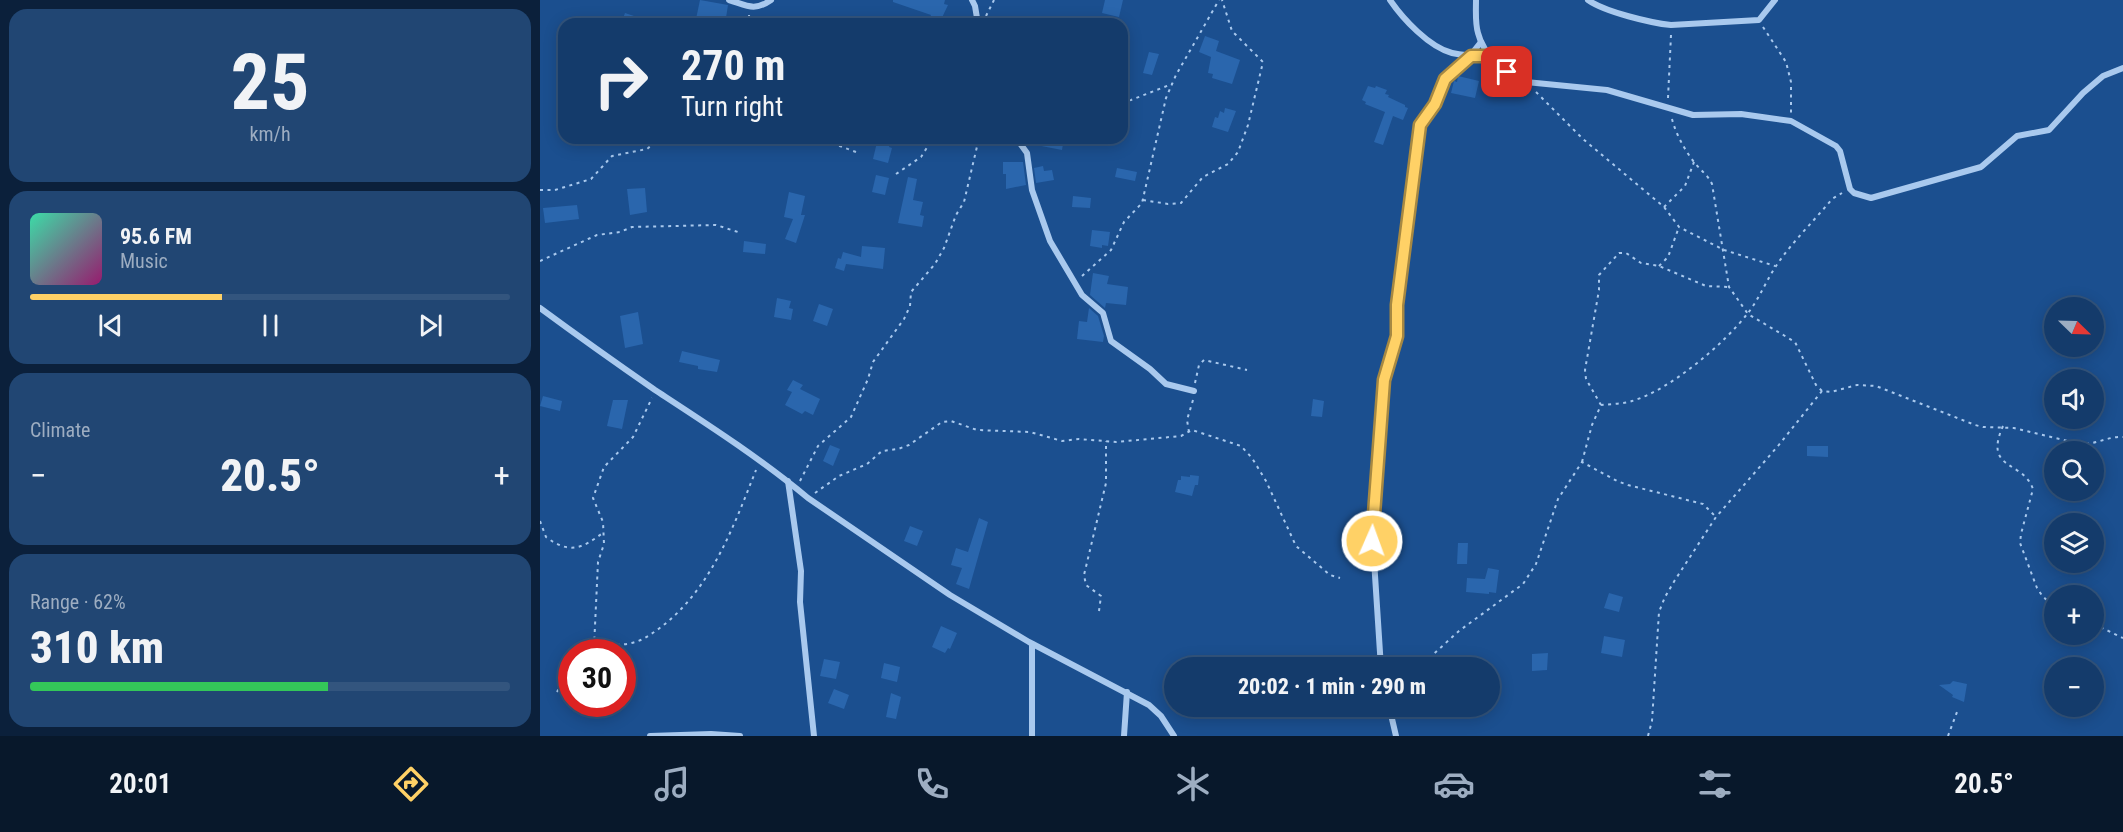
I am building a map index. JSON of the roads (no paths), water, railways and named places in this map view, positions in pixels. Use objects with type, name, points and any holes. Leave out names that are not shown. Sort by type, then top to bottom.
[{"type":"street","points":[[729,0],[754,7],[763,6],[771,0]]},
{"type":"street","points":[[972,0],[978,18]]},
{"type":"street","points":[[1390,0],[1414,29],[1442,49],[1453,54],[1490,56]]},
{"type":"street","points":[[1476,0],[1476,24],[1481,42],[1490,56],[1515,78],[1526,82],[1607,90],[1700,116],[1741,114],[1791,121],[1836,146],[1840,151],[1850,189],[1876,198],[1932,179],[1981,167],[2017,136],[2049,130],[2083,93],[2103,76],[2123,68]]},
{"type":"street","points":[[1588,0],[1602,8],[1658,24],[1671,25],[1759,20],[1775,0]]},
{"type":"street","points":[[1380,657],[1372,529],[1384,380],[1397,336],[1397,305],[1419,130],[1437,99],[1445,79],[1471,56],[1481,42]]},
{"type":"street","points":[[1020,144],[1027,153],[1032,190],[1050,241],[1082,295],[1103,313],[1108,336],[1113,343],[1150,369],[1166,384],[1194,391]]},
{"type":"street","points":[[540,308],[582,340],[950,595],[1032,644],[1127,692],[1156,710],[1174,736]]},
{"type":"street","points":[[788,481],[801,571],[800,602],[814,736]]},
{"type":"street","points":[[1032,644],[1032,736]]},
{"type":"street","points":[[1124,736],[1127,692]]},
{"type":"street","points":[[1392,717],[1396,736]]},
{"type":"street","points":[[650,736],[711,734],[740,736]]}]
